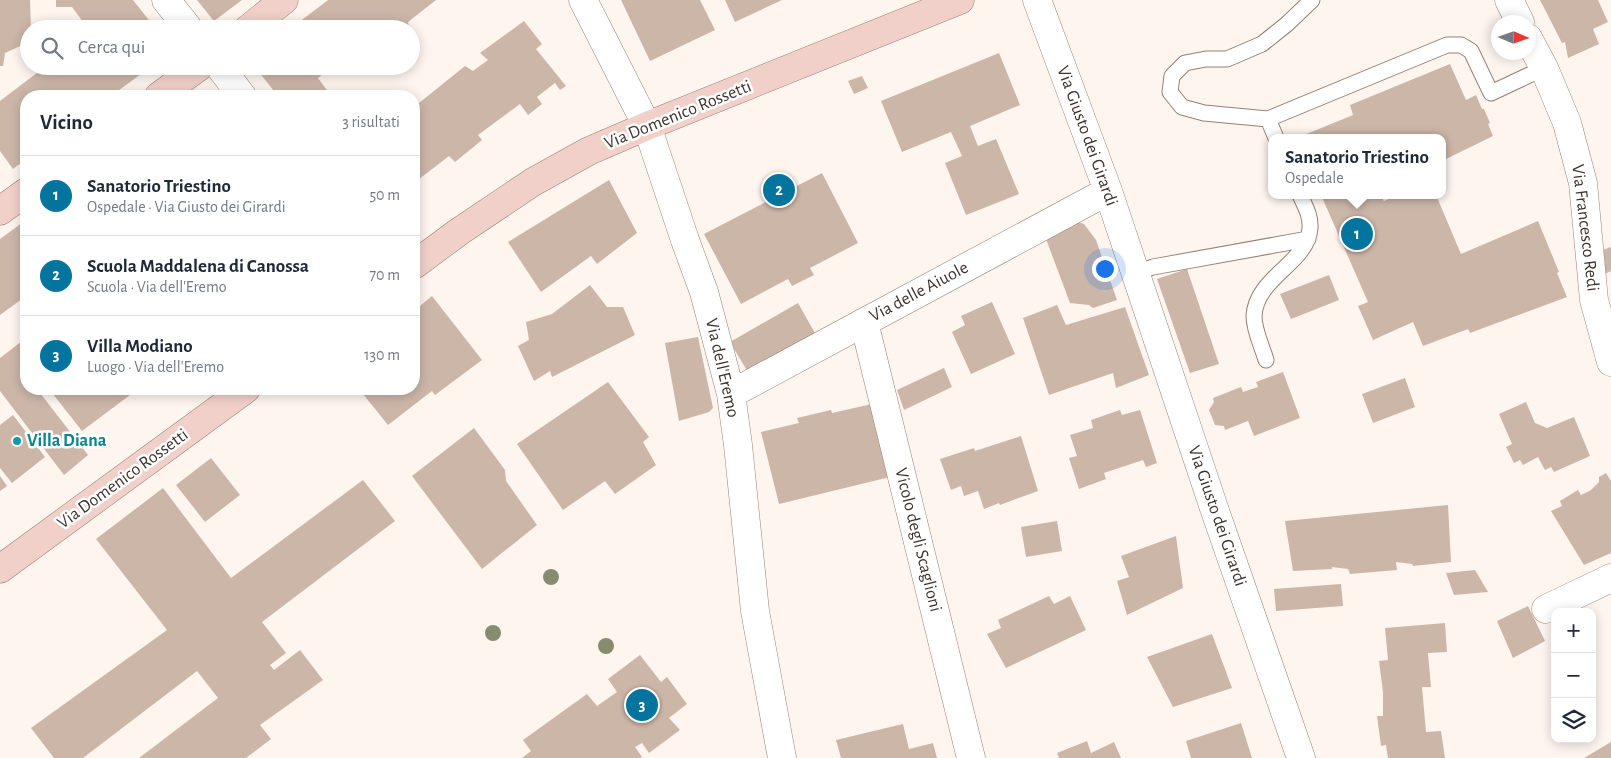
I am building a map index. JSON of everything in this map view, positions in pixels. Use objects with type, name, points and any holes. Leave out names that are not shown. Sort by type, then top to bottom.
[{"type":"main road","points":[[259,20],[284,0]]},
{"type":"main road","name":"Via Domenico Rossetti","points":[[420,261],[533,182],[590,151],[647,126],[960,0]]},
{"type":"main road","points":[[167,90],[188,75]]},
{"type":"main road","points":[[0,211],[20,196]]},
{"type":"main road","name":"Via Domenico Rossetti","points":[[0,570],[238,395]]},
{"type":"street","points":[[166,0],[182,20]]},
{"type":"street","name":"Via dell'Eremo","points":[[583,0],[647,126],[704,292],[731,394],[738,445],[754,611],[782,758]]},
{"type":"street","name":"Via Giusto dei Girardi","points":[[1037,0],[1108,191],[1300,758]]},
{"type":"street","points":[[1509,0],[1516,15]]},
{"type":"street","name":"Via Francesco Redi","points":[[1536,53],[1566,122],[1583,183],[1594,300],[1611,362]]},
{"type":"street","points":[[225,75],[237,90]]},
{"type":"street","name":"Via delle Aiuole","points":[[731,394],[1108,191]]},
{"type":"street","name":"Vicolo degli Scaglioni","points":[[864,322],[972,758]]},
{"type":"street","points":[[1546,609],[1611,578]]},
{"type":"lane","points":[[1312,0],[1287,24],[1262,44],[1227,59],[1185,63],[1172,76],[1170,92],[1182,106],[1204,113],[1268,119],[1448,45],[1461,45],[1470,51],[1491,93],[1544,68]]},
{"type":"lane","points":[[1268,119],[1274,134]]},
{"type":"lane","points":[[1266,360],[1254,325],[1254,314],[1258,299],[1267,286],[1303,248],[1308,240],[1310,221],[1302,199]]},
{"type":"lane","points":[[1135,273],[1153,267],[1308,240]]},
{"type":"building","points":[[0,0],[30,0],[31,20],[20,20],[20,46],[5,53],[3,66],[0,66]]},
{"type":"building","points":[[56,0],[133,0],[149,20],[82,20],[72,7],[56,7]]},
{"type":"building","points":[[197,0],[242,0],[215,20],[213,20]]},
{"type":"building","points":[[328,0],[436,0],[411,20],[302,20]]},
{"type":"building","points":[[621,0],[700,0],[715,30],[650,61]]},
{"type":"building","points":[[725,0],[782,0],[735,22]]},
{"type":"building","points":[[1540,0],[1598,0],[1608,22],[1593,29],[1599,44],[1568,58],[1565,42],[1562,43]]},
{"type":"building","points":[[524,21],[542,44],[536,49],[566,86],[560,90],[555,83],[537,97],[542,104],[528,115],[520,104],[478,135],[482,140],[455,162],[449,156],[420,178],[420,102],[465,66],[473,71],[488,60],[480,53]]},
{"type":"building","points":[[999,53],[1020,105],[970,126],[978,146],[996,139],[1019,194],[966,215],[945,163],[962,156],[951,132],[902,152],[881,101]]},
{"type":"building","points":[[1450,64],[1466,100],[1476,95],[1490,123],[1488,124],[1493,136],[1446,159],[1446,134],[1306,134],[1353,115],[1350,105]]},
{"type":"building","points":[[34,75],[140,75],[119,90],[20,90],[20,164],[13,169],[0,151],[0,101]]},
{"type":"building","points":[[261,75],[322,75],[318,78],[327,90],[273,90]]},
{"type":"building","points":[[862,76],[868,88],[854,94],[848,81]]},
{"type":"building","points":[[822,173],[858,243],[810,268],[814,275],[792,286],[788,279],[741,304],[704,234]]},
{"type":"building","points":[[609,180],[637,233],[597,264],[591,256],[541,292],[508,242]]},
{"type":"building","points":[[1323,199],[1383,199],[1384,201],[1389,199],[1438,199],[1461,254],[1538,221],[1567,297],[1470,333],[1468,329],[1423,346],[1413,322],[1373,340],[1358,306],[1368,302]]},
{"type":"building","points":[[1065,218],[1084,224],[1096,240],[1117,300],[1093,308],[1089,305],[1070,303],[1043,231]]},
{"type":"building","points":[[20,224],[20,300],[0,315],[0,239]]},
{"type":"building","points":[[1611,247],[1611,271],[1603,275],[1600,251]]},
{"type":"building","points":[[1187,269],[1219,364],[1190,373],[1157,279]]},
{"type":"building","points":[[1329,275],[1339,300],[1291,319],[1280,294]]},
{"type":"building","points":[[590,285],[607,307],[623,307],[635,335],[552,377],[550,371],[534,381],[518,346],[529,340],[526,322],[552,314]]},
{"type":"building","points":[[432,296],[482,360],[435,395],[432,391],[388,425],[364,395],[420,395],[420,306]]},
{"type":"building","points":[[992,302],[1015,354],[971,374],[952,332],[965,325],[961,316]]},
{"type":"building","points":[[798,303],[816,335],[749,374],[730,342]]},
{"type":"building","points":[[1057,305],[1066,325],[1125,307],[1149,375],[1116,388],[1113,373],[1049,395],[1023,318]]},
{"type":"building","points":[[698,337],[713,408],[709,412],[679,421],[665,343]]},
{"type":"building","points":[[20,343],[20,395],[42,395],[88,455],[64,475],[0,391],[0,358]]},
{"type":"building","points":[[944,368],[952,387],[904,410],[897,390]]},
{"type":"building","points":[[1283,372],[1300,418],[1254,436],[1248,421],[1225,430],[1224,426],[1215,425],[1209,410],[1214,402],[1213,398],[1241,387],[1243,392],[1258,387],[1256,382]]},
{"type":"building","points":[[1405,378],[1415,407],[1373,423],[1362,394]]},
{"type":"building","points":[[608,382],[649,437],[643,442],[656,465],[615,494],[605,481],[563,510],[517,444]]},
{"type":"building","points":[[54,395],[130,395],[82,431]]},
{"type":"building","points":[[1526,402],[1535,423],[1547,428],[1574,417],[1590,456],[1554,472],[1551,467],[1545,470],[1538,457],[1523,465],[1520,460],[1514,463],[1506,447],[1512,444],[1499,414]]},
{"type":"building","points":[[872,404],[890,477],[779,504],[761,432],[799,423],[797,418],[831,410],[832,413]]},
{"type":"building","points":[[1120,410],[1122,415],[1140,410],[1157,463],[1146,467],[1143,460],[1104,473],[1106,479],[1079,489],[1069,458],[1077,456],[1070,435],[1093,428],[1091,420]]},
{"type":"building","name":"Villa Diana","points":[[13,415],[45,457],[12,483],[0,468],[0,425]]},
{"type":"building","points":[[474,428],[505,470],[506,481],[537,525],[482,569],[412,476]]},
{"type":"building","points":[[1021,436],[1038,491],[984,509],[978,491],[964,496],[961,486],[951,490],[940,459],[974,448],[975,451]]},
{"type":"building","points":[[211,458],[240,495],[205,522],[176,485]]},
{"type":"building","points":[[1606,473],[1611,481],[1611,553],[1584,565],[1551,511],[1562,506],[1560,501],[1578,490],[1581,495],[1591,490],[1599,482],[1599,477]]},
{"type":"building","points":[[0,476],[7,486],[0,491]]},
{"type":"building","points":[[363,480],[395,521],[262,622],[286,653],[270,665],[274,670],[300,650],[323,680],[260,725],[271,739],[246,758],[139,758],[218,698],[197,671],[83,758],[54,758],[31,728],[167,630],[96,539],[163,488],[231,578]]},
{"type":"building","points":[[1448,505],[1451,562],[1413,566],[1412,564],[1396,562],[1397,570],[1350,574],[1348,569],[1332,567],[1332,569],[1293,571],[1285,521]]},
{"type":"building","points":[[1057,521],[1062,551],[1026,557],[1021,527]]},
{"type":"building","points":[[1176,536],[1183,588],[1127,615],[1117,581],[1129,577],[1121,556]]},
{"type":"building","points":[[1475,570],[1488,592],[1454,595],[1446,573]]},
{"type":"building","points":[[1341,584],[1343,606],[1276,611],[1274,589]]},
{"type":"building","points":[[1049,596],[1054,604],[1070,596],[1086,630],[1006,668],[987,634],[1001,628],[998,620]]},
{"type":"building","points":[[1528,606],[1545,641],[1513,658],[1497,621]]},
{"type":"building","points":[[1445,623],[1447,652],[1428,653],[1431,687],[1422,687],[1426,732],[1441,731],[1445,758],[1388,758],[1386,745],[1381,746],[1377,716],[1383,716],[1383,692],[1379,661],[1388,660],[1385,628]]},
{"type":"building","points":[[1212,634],[1232,688],[1173,707],[1147,657]]},
{"type":"building","points":[[640,655],[661,682],[667,677],[687,704],[669,718],[680,730],[649,753],[642,743],[635,747],[642,757],[640,758],[522,758],[531,751],[523,740],[587,694],[597,706],[617,692],[608,679]]},
{"type":"building","points":[[1241,723],[1252,758],[1191,758],[1186,741]]},
{"type":"building","points":[[903,724],[909,749],[933,743],[937,758],[841,758],[836,740]]},
{"type":"building","points":[[1087,741],[1091,753],[1114,742],[1121,758],[1059,758],[1057,753]]},
{"type":"building","points":[[1611,742],[1611,758],[1584,758]]},
{"type":"place","name":"Scuola Maddalena di Canossa","points":[[779,190]]},
{"type":"place","name":"Sanatorio Triestino","points":[[1357,234]]},
{"type":"place","name":"Villa Diana","points":[[17,441]]},
{"type":"place","name":"Villa Modiano","points":[[642,705]]}]
